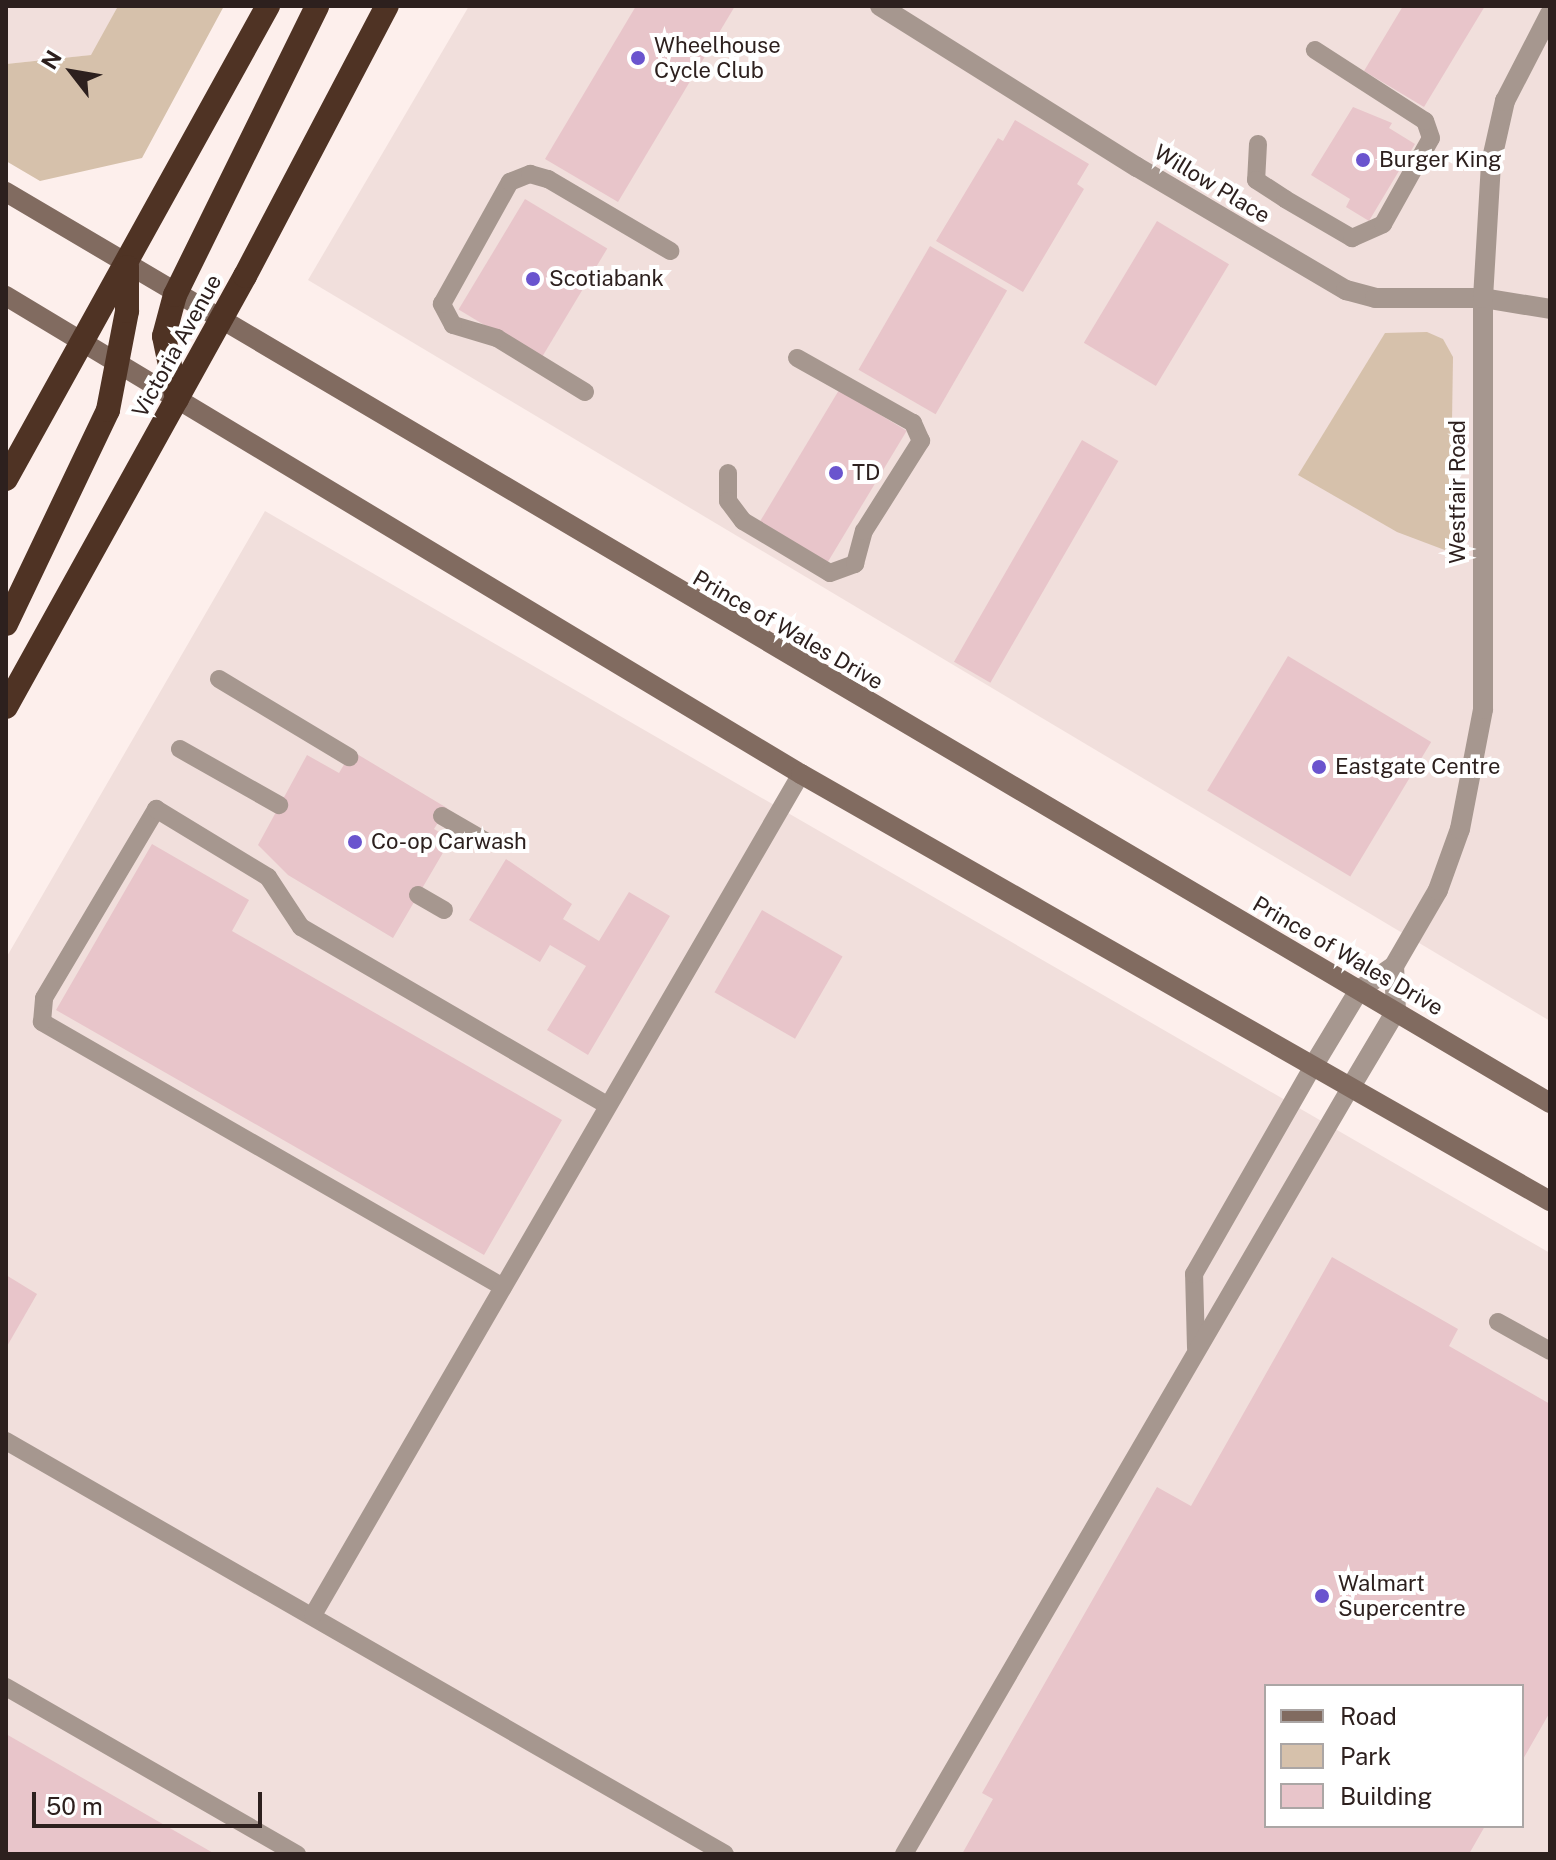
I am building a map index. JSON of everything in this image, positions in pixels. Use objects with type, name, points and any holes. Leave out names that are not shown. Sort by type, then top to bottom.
[{"type":"highway","points":[[6,479],[268,6]]},
{"type":"highway","points":[[177,399],[164,336],[175,295],[317,6]]},
{"type":"highway","name":"Victoria Avenue","points":[[6,707],[219,322],[387,6]]},
{"type":"highway","points":[[6,624],[108,410],[120,365],[127,265]]},
{"type":"main road","name":"Prince of Wales Drive","points":[[6,192],[219,322],[1550,1103]]},
{"type":"main road","points":[[6,296],[801,774],[1349,1090],[1550,1201]]},
{"type":"street","name":"Willow Place","points":[[880,6],[1346,290],[1392,300],[1483,298],[1550,309]]},
{"type":"street","name":"Westfair Road","points":[[1312,1068],[1359,990],[1394,966],[1438,890],[1460,829],[1483,709],[1483,298],[1486,205],[1497,129],[1517,73],[1550,14]]},
{"type":"street","points":[[1349,1090],[1396,1011],[1394,966]]},
{"type":"lane","points":[[1258,144],[1256,180],[1285,199],[1352,238],[1383,224],[1431,138],[1425,121],[1315,50]]},
{"type":"lane","points":[[585,392],[497,338],[453,325],[442,304],[510,182],[530,174],[548,179],[670,251]]},
{"type":"lane","points":[[728,473],[728,501],[743,521],[830,573],[855,564],[864,531],[921,441],[913,423],[797,358]]},
{"type":"lane","points":[[219,679],[349,757]]},
{"type":"lane","points":[[180,749],[279,805]]},
{"type":"lane","points":[[313,1615],[801,774]]},
{"type":"lane","points":[[503,1287],[42,1022],[44,998],[156,809],[268,877],[301,927],[608,1106]]},
{"type":"lane","points":[[442,816],[485,841]]},
{"type":"lane","points":[[418,895],[444,910]]},
{"type":"lane","points":[[1196,1348],[1194,1274],[1312,1068]]},
{"type":"lane","points":[[904,1854],[1349,1090]]},
{"type":"lane","points":[[1498,1322],[1550,1351]]},
{"type":"lane","points":[[6,1441],[725,1854]]},
{"type":"lane","points":[[6,1687],[297,1854]]},
{"type":"shaded area","points":[[6,6],[118,6],[92,55],[6,64]]},
{"type":"shaded area","points":[[469,6],[1550,6],[1550,1021],[308,280]]},
{"type":"shaded area","points":[[265,511],[1550,1253],[1550,1854],[6,1854],[6,958]]},
{"type":"green space","points":[[118,6],[224,6],[142,158],[40,181],[6,161],[6,64],[91,55]]},
{"type":"green space","points":[[1427,332],[1443,339],[1453,357],[1450,552],[1397,532],[1298,475],[1385,333]]},
{"type":"building","points":[[636,6],[735,6],[618,202],[545,159]]},
{"type":"building","points":[[1403,6],[1485,6],[1424,107],[1364,71]]},
{"type":"building","name":"Burger King","points":[[1353,107],[1392,123],[1389,128],[1415,144],[1369,221],[1346,207],[1350,199],[1311,175]]},
{"type":"building","points":[[1015,120],[1089,164],[1077,184],[1084,189],[1023,292],[936,241],[998,138],[1003,141]]},
{"type":"building","name":"Scotiabank","points":[[525,199],[607,248],[541,359],[459,310]]},
{"type":"building","points":[[1157,221],[1229,264],[1156,386],[1084,343]]},
{"type":"building","points":[[930,246],[1007,290],[936,414],[858,370]]},
{"type":"building","name":"TD","points":[[839,390],[907,431],[826,565],[758,525]]},
{"type":"building","points":[[1082,440],[1118,461],[990,683],[954,662]]},
{"type":"building","name":"Eastgate Centre","points":[[1288,656],[1431,742],[1350,877],[1207,791]]},
{"type":"building","name":"Co-op Carwash","points":[[352,751],[447,808],[434,829],[451,839],[393,938],[288,875],[258,845],[307,755],[339,773]]},
{"type":"building","points":[[152,844],[249,900],[232,931],[562,1120],[484,1255],[56,1010]]},
{"type":"building","points":[[506,859],[572,904],[563,919],[599,941],[629,892],[670,916],[588,1055],[547,1030],[586,966],[550,945],[540,962],[469,920]]},
{"type":"building","points":[[762,910],[843,956],[795,1039],[714,992]]},
{"type":"building","name":"Walmart Supercentre","points":[[1332,1257],[1458,1329],[1449,1346],[1550,1404],[1550,1712],[1524,1758],[1524,1684],[1264,1684],[1264,1828],[1484,1828],[1469,1854],[962,1854],[993,1799],[982,1793],[1157,1487],[1191,1506]]},
{"type":"building","points":[[6,1275],[37,1294],[6,1348]]},
{"type":"building","points":[[6,1734],[215,1854],[6,1854]]},
{"type":"place","name":"Wheelhouse Cycle Club","points":[[638,58]]},
{"type":"place","name":"Burger King","points":[[1363,160]]},
{"type":"place","name":"Scotiabank","points":[[533,279]]},
{"type":"place","name":"TD","points":[[836,473]]},
{"type":"place","name":"Eastgate Centre","points":[[1319,767]]},
{"type":"place","name":"Co-op Carwash","points":[[355,842]]},
{"type":"place","name":"Walmart Supercentre","points":[[1322,1596]]}]
